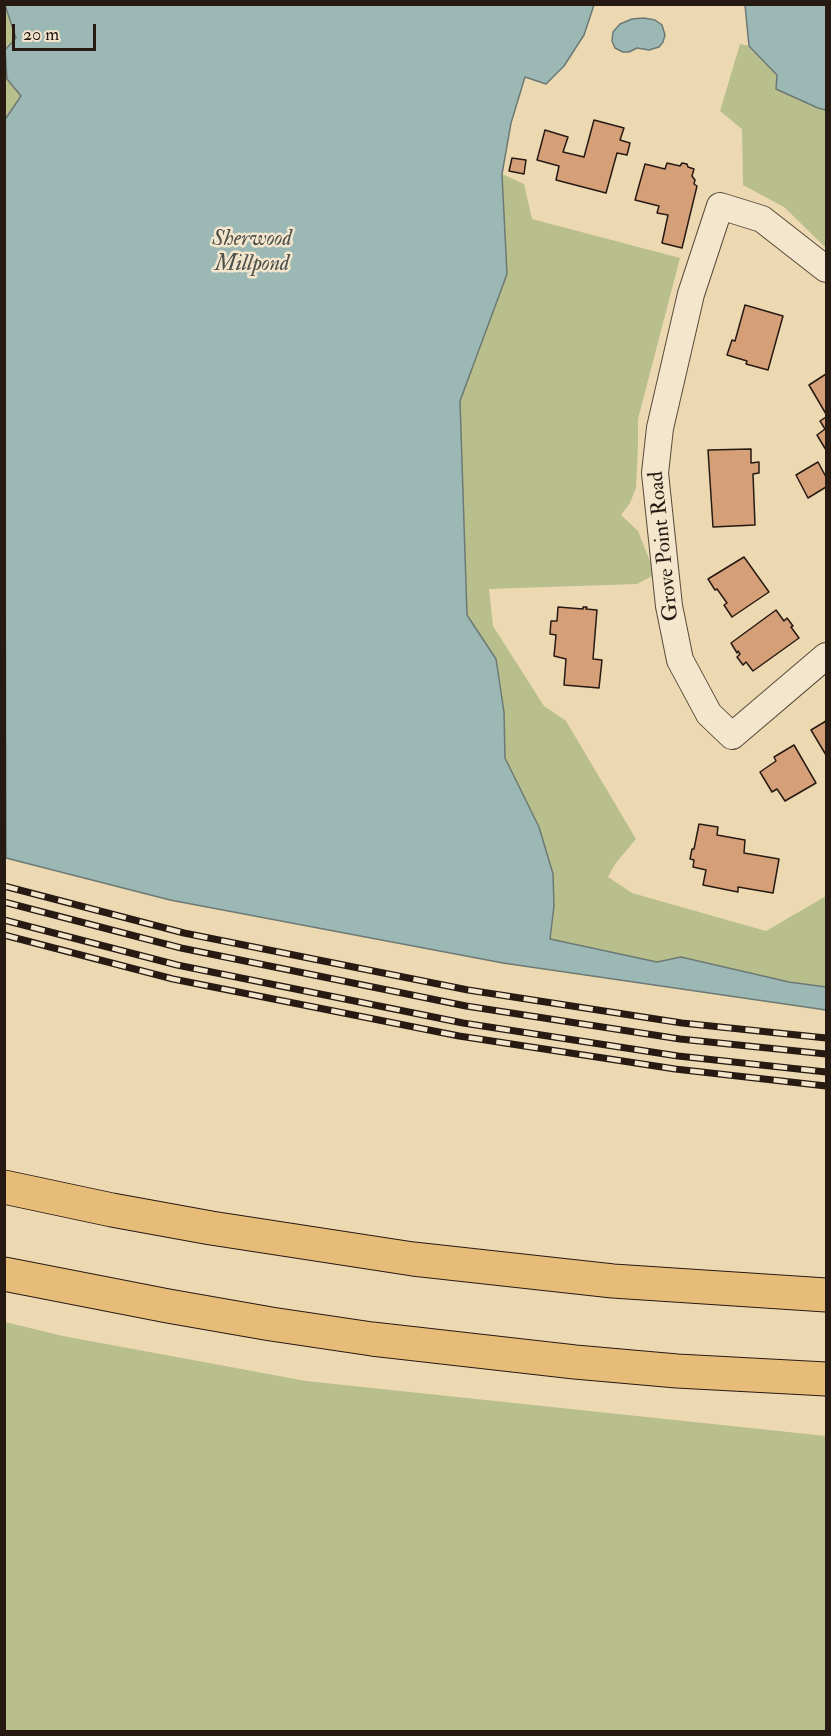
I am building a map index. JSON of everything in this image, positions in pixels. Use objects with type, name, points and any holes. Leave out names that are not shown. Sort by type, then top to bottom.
[{"type":"highway","points":[[4,1187],[211,1228],[413,1259],[613,1281],[826,1295]]},
{"type":"highway","points":[[4,1274],[168,1306],[372,1339],[586,1363],[826,1379]]},
{"type":"street","name":"Grove Point Road","points":[[826,269],[762,219],[720,206],[691,294],[660,428],[656,473],[669,606],[680,660],[709,714],[732,736],[826,656]]},
{"type":"green space","points":[[4,5],[16,39],[5,50]]},
{"type":"green space","points":[[740,44],[749,46],[777,75],[776,89],[826,110],[826,248],[784,207],[743,185],[742,129],[720,111]]},
{"type":"green space","points":[[4,61],[7,79],[21,96],[5,121]]},
{"type":"green space","points":[[502,174],[524,184],[532,219],[680,258],[638,419],[636,488],[630,503],[621,515],[638,531],[651,564],[652,576],[637,584],[489,589],[493,626],[544,706],[566,721],[636,839],[615,864],[608,877],[632,893],[766,931],[826,896],[826,987],[789,982],[681,957],[657,962],[550,939],[554,906],[553,874],[539,827],[505,758],[504,712],[496,659],[467,615],[460,401],[507,274]]},
{"type":"green space","points":[[5,1322],[63,1336],[306,1381],[826,1436],[826,1731],[5,1731]]},
{"type":"water","name":"Sherwood Millpond","points":[[5,5],[594,5],[584,35],[564,66],[546,84],[525,77],[511,123],[502,174],[507,274],[460,401],[467,615],[496,659],[504,712],[505,758],[539,827],[553,874],[554,906],[550,939],[657,962],[681,957],[789,982],[826,987],[826,1010],[503,963],[170,900],[6,858],[4,121],[21,96],[7,79],[5,50],[16,38]]},
{"type":"water","points":[[745,5],[826,5],[826,110],[776,89],[777,75],[749,46]]},
{"type":"water","points":[[632,19],[655,20],[662,25],[665,35],[659,47],[649,50],[637,48],[629,52],[615,48],[612,41],[613,32],[620,24]]},
{"type":"building","points":[[594,120],[624,128],[620,140],[630,143],[627,155],[617,153],[606,193],[556,180],[559,166],[537,160],[545,130],[568,137],[563,152],[584,157]]},
{"type":"building","points":[[512,158],[526,160],[524,174],[509,171]]},
{"type":"building","points":[[667,163],[680,166],[682,163],[687,164],[688,167],[694,169],[692,176],[697,186],[682,248],[662,243],[668,215],[657,213],[659,206],[635,200],[645,164],[665,169]]},
{"type":"building","points":[[745,305],[783,316],[768,370],[746,364],[747,361],[727,355],[732,340],[735,341]]},
{"type":"building","points":[[826,374],[826,414],[809,385]]},
{"type":"building","points":[[826,417],[826,450],[817,435],[825,429],[820,421]]},
{"type":"building","points":[[751,449],[751,463],[759,462],[759,473],[753,474],[755,525],[713,527],[708,450]]},
{"type":"building","points":[[818,462],[826,477],[826,487],[808,498],[796,475]]},
{"type":"building","points":[[744,557],[769,592],[732,617],[724,605],[727,603],[708,579]]},
{"type":"building","points":[[558,607],[583,609],[587,607],[586,609],[597,610],[593,659],[602,660],[599,688],[564,685],[566,659],[554,656],[556,635],[550,634],[551,621],[557,621]]},
{"type":"building","points":[[776,610],[784,621],[787,618],[799,638],[753,671],[746,662],[743,665],[737,657],[740,654],[731,643]]},
{"type":"building","points":[[826,721],[826,755],[811,730]]},
{"type":"building","points":[[794,745],[816,783],[785,801],[777,789],[772,792],[760,772],[776,761],[774,757]]},
{"type":"building","points":[[699,824],[718,827],[717,835],[745,840],[744,853],[779,859],[773,893],[738,887],[738,892],[703,885],[706,870],[693,867],[694,860],[690,859]]},
{"type":"railway","points":[[4,886],[184,933],[468,990],[682,1023],[826,1038]]},
{"type":"railway","points":[[4,902],[181,948],[466,1006],[680,1039],[826,1054]]},
{"type":"railway","points":[[4,920],[177,965],[463,1023],[678,1056],[826,1072]]},
{"type":"railway","points":[[4,935],[173,979],[459,1036],[675,1069],[826,1086]]}]
